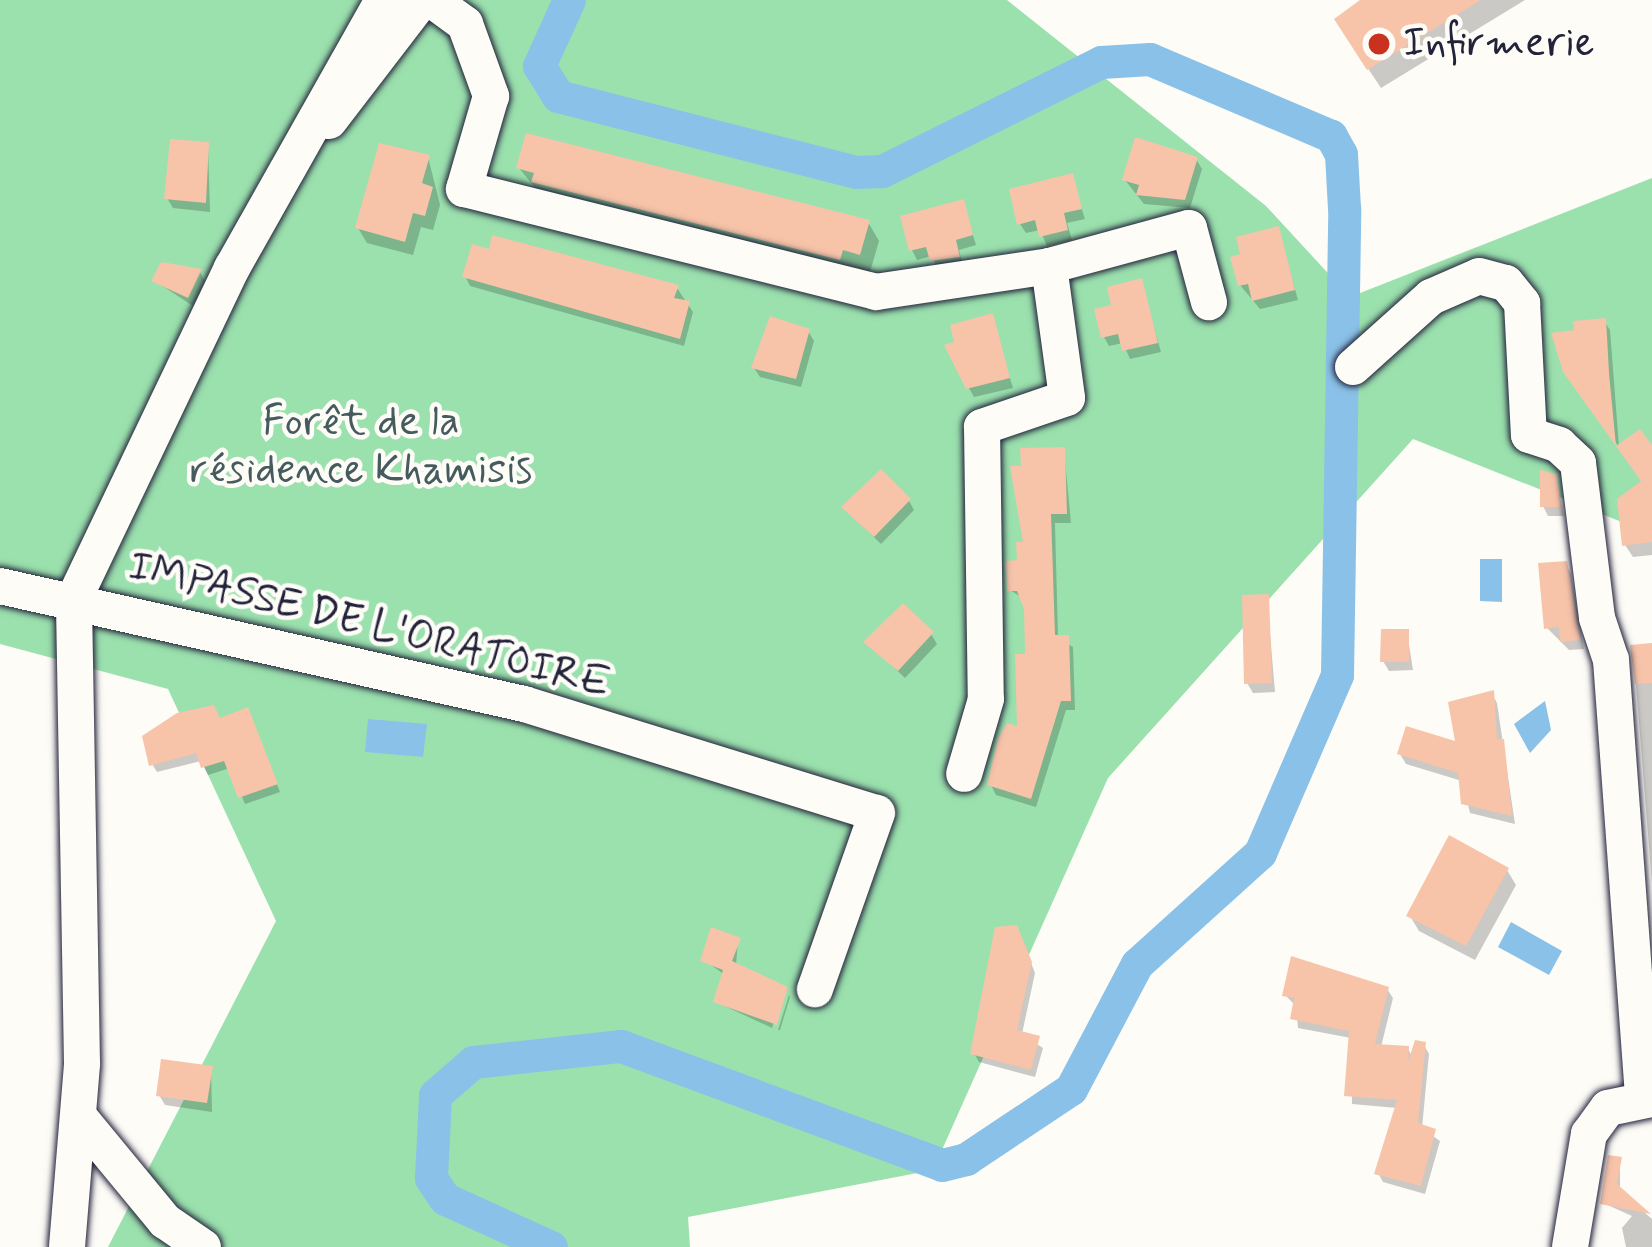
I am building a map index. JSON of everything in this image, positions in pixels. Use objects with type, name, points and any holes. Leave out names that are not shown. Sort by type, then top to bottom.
[{"type":"street","points":[[67,1247],[80,1118],[74,598],[129,473],[287,169],[383,0]]},
{"type":"street","points":[[287,169],[422,0]]},
{"type":"street","points":[[432,0],[464,24],[491,96],[464,189],[876,292],[1049,266],[1189,228],[1210,302]]},
{"type":"street","points":[[964,774],[986,699],[982,427],[1066,398],[1049,266]]},
{"type":"street","points":[[1353,367],[1430,297],[1479,276],[1506,283],[1522,304],[1529,435],[1559,446],[1578,463],[1597,618],[1611,660],[1647,1098],[1608,1108],[1589,1134],[1570,1247]]},
{"type":"street","points":[[0,586],[74,598]]},
{"type":"street","name":"IMPASSE DE L'ORATOIRE","points":[[74,598],[288,656],[524,704],[877,813],[815,989]]},
{"type":"street","points":[[80,1118],[165,1221],[203,1247]]},
{"type":"green space","name":"Forêt de la résidence Khamisis","points":[[0,0],[1007,0],[1266,206],[1350,297],[1652,178],[1652,534],[1413,439],[1108,778],[933,1170],[688,1217],[690,1247],[108,1247],[276,921],[168,689],[0,644]]},
{"type":"water","points":[[1480,559],[1502,559],[1502,602],[1480,601]]},
{"type":"water","points":[[1545,701],[1551,730],[1530,753],[1514,724]]},
{"type":"water","points":[[368,719],[427,724],[423,757],[365,752]]},
{"type":"water","points":[[1511,922],[1562,951],[1549,975],[1498,947]]},
{"type":"building","name":"Infirmerie","points":[[1360,0],[1481,0],[1367,70],[1334,19]]},
{"type":"building","points":[[526,133],[870,220],[860,255],[843,250],[840,260],[531,182],[534,173],[516,168]]},
{"type":"building","points":[[1135,137],[1198,157],[1185,200],[1136,195],[1139,185],[1122,180]]},
{"type":"building","points":[[170,139],[209,142],[206,203],[164,199]]},
{"type":"building","points":[[379,143],[430,155],[422,183],[433,187],[425,216],[413,213],[405,242],[355,228]]},
{"type":"building","points":[[1073,173],[1082,209],[1064,213],[1068,230],[1039,237],[1035,220],[1017,225],[1009,189]]},
{"type":"building","points":[[964,199],[973,235],[956,240],[960,257],[930,261],[926,247],[909,251],[900,216]]},
{"type":"building","points":[[1279,226],[1295,290],[1252,301],[1248,284],[1238,286],[1230,257],[1240,254],[1236,237]]},
{"type":"building","points":[[492,235],[679,285],[674,298],[690,301],[680,339],[462,277],[472,244],[489,249]]},
{"type":"building","points":[[161,262],[202,269],[188,298],[151,281]]},
{"type":"building","points":[[1142,278],[1158,343],[1122,351],[1118,334],[1101,338],[1094,309],[1111,305],[1107,287]]},
{"type":"building","points":[[993,313],[1010,378],[966,389],[944,345],[954,342],[950,325]]},
{"type":"building","points":[[770,316],[810,329],[796,379],[751,368]]},
{"type":"building","points":[[1606,318],[1616,446],[1563,372],[1551,333],[1574,330],[1573,321]]},
{"type":"building","points":[[1640,429],[1652,445],[1652,542],[1622,546],[1617,499],[1641,481],[1616,446]]},
{"type":"building","points":[[1065,447],[1067,514],[1051,514],[1055,635],[1069,635],[1071,701],[1061,701],[1031,799],[987,785],[998,739],[1007,723],[1017,726],[1015,654],[1025,654],[1024,609],[1017,591],[1007,591],[1006,561],[1017,560],[1016,542],[1023,542],[1010,466],[1021,466],[1020,448]]},
{"type":"building","points":[[881,469],[911,499],[874,537],[841,507]]},
{"type":"building","points":[[1540,470],[1557,474],[1561,507],[1540,507]]},
{"type":"building","points":[[1567,561],[1580,640],[1560,642],[1559,627],[1544,629],[1538,563]]},
{"type":"building","points":[[1269,594],[1272,683],[1244,684],[1242,595]]},
{"type":"building","points":[[903,603],[934,632],[898,671],[863,642]]},
{"type":"building","points":[[1381,629],[1409,629],[1409,662],[1380,662]]},
{"type":"building","points":[[1652,643],[1652,683],[1635,684],[1630,645]]},
{"type":"building","points":[[1494,690],[1497,739],[1504,739],[1512,816],[1461,804],[1458,773],[1397,754],[1406,726],[1455,741],[1448,702]]},
{"type":"building","points":[[214,705],[220,718],[248,707],[278,784],[238,798],[224,761],[201,768],[196,753],[149,766],[142,736],[177,713]]},
{"type":"building","points":[[1449,835],[1509,868],[1466,946],[1406,916]]},
{"type":"building","points":[[1017,925],[1032,962],[1017,1030],[1040,1036],[1031,1070],[970,1054],[995,927]]},
{"type":"building","points":[[711,927],[741,938],[732,961],[788,987],[777,1025],[713,1002],[723,970],[700,961]]},
{"type":"building","points":[[1291,956],[1389,987],[1375,1044],[1409,1046],[1408,1062],[1415,1040],[1426,1042],[1418,1123],[1436,1129],[1421,1186],[1374,1174],[1397,1100],[1344,1096],[1349,1031],[1290,1019],[1294,998],[1282,996]]},
{"type":"building","points":[[161,1059],[213,1066],[207,1103],[156,1096]]},
{"type":"building","points":[[1608,1155],[1622,1157],[1617,1184],[1651,1214],[1600,1204]]},
{"type":"waterway","points":[[551,1247],[445,1199],[431,1178],[435,1095],[473,1062],[621,1046],[942,1165],[966,1159],[1071,1089],[1137,964],[1260,853],[1337,675],[1344,208],[1341,154],[1331,136],[1150,59],[1101,62],[882,171],[856,172],[558,96],[539,66],[569,0]]},
{"type":"place","name":"Infirmerie","points":[[1379,44]]}]
